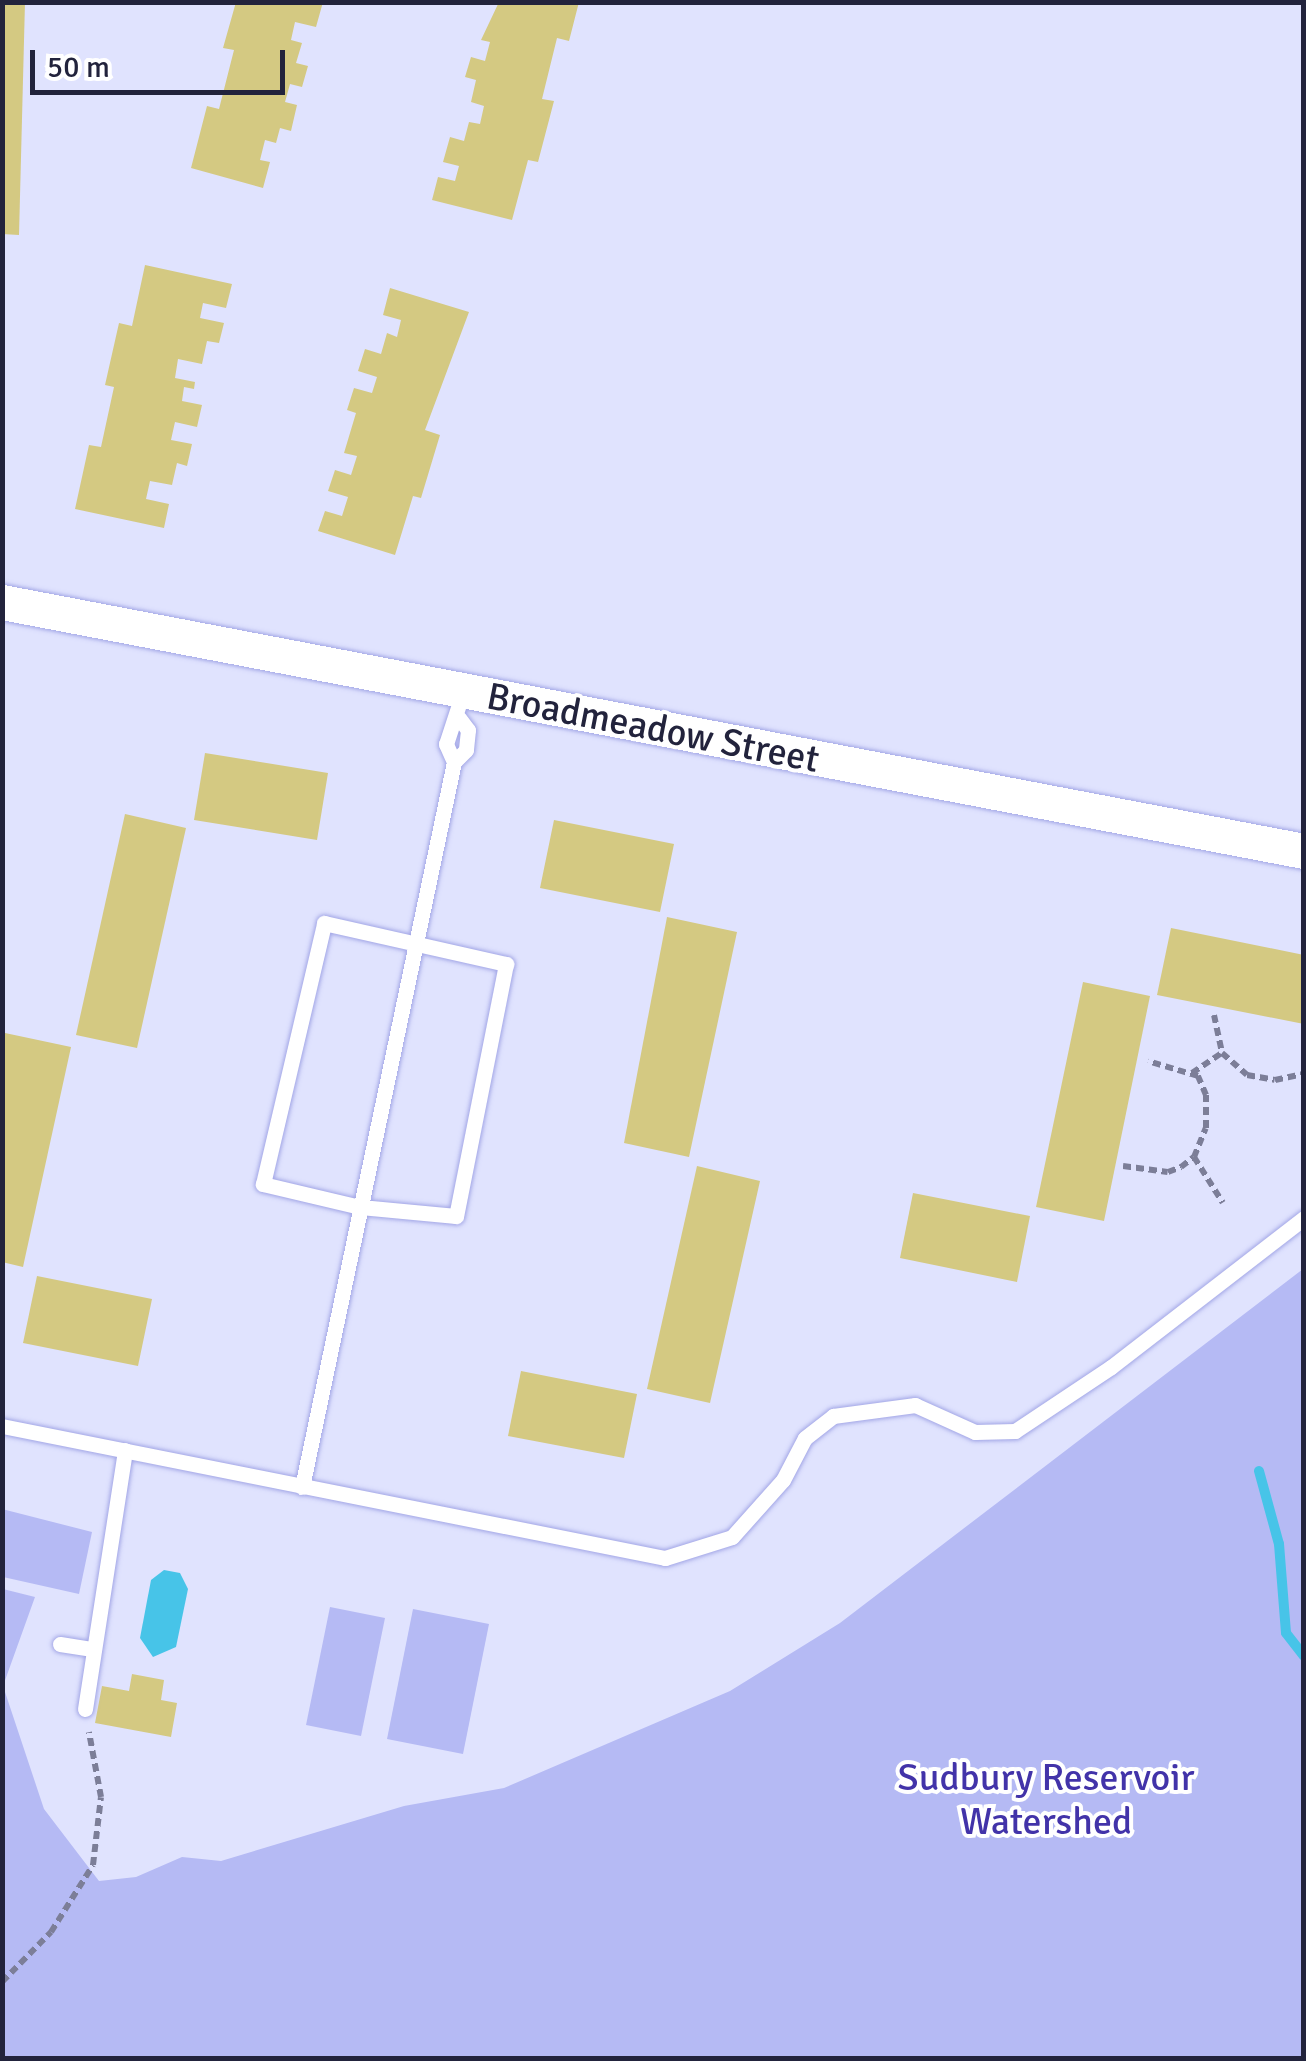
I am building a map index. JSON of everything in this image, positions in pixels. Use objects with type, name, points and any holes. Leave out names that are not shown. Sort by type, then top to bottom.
[{"type":"street","name":"Broadmeadow Street","points":[[2,602],[461,705],[1304,851]]},
{"type":"lane","points":[[302,1486],[454,762],[446,744],[448,728],[461,705]]},
{"type":"lane","points":[[324,923],[506,964],[456,1216],[360,1208],[263,1184],[324,923]]},
{"type":"lane","points":[[2,1426],[666,1558],[710,1548],[757,1512],[805,1438],[833,1416],[915,1405],[975,1432],[1015,1431],[1111,1368],[1304,1218]]},
{"type":"lane","points":[[85,1709],[125,1450]]},
{"type":"lane","points":[[60,1644],[93,1649]]},
{"type":"path","points":[[1214,1016],[1222,1052],[1261,1080],[1304,1074]]},
{"type":"path","points":[[1192,1073],[1222,1052]]},
{"type":"path","points":[[1123,1166],[1168,1172],[1194,1157],[1208,1112],[1206,1095],[1192,1073],[1148,1061]]},
{"type":"path","points":[[1194,1157],[1223,1203]]},
{"type":"path","points":[[2,1982],[51,1932],[93,1865],[101,1797],[85,1709]]},
{"type":"green space","name":"Sudbury Reservoir Watershed","points":[[1303,1269],[1303,2058],[3,2058],[3,1686],[44,1809],[99,1881],[136,1877],[182,1857],[221,1861],[404,1806],[504,1788],[730,1691],[840,1623]]},
{"type":"green space","points":[[2,1509],[92,1532],[79,1594],[3,1577]]},
{"type":"green space","points":[[3,1589],[35,1597],[3,1686]]},
{"type":"green space","points":[[330,1607],[385,1618],[361,1736],[306,1725]]},
{"type":"green space","points":[[413,1609],[489,1624],[463,1754],[387,1739]]},
{"type":"shaded area","points":[[164,1570],[180,1573],[188,1589],[176,1647],[153,1657],[140,1638],[151,1580]]},
{"type":"building","points":[[2,2],[25,2],[19,235],[2,234]]},
{"type":"building","points":[[236,2],[323,2],[316,27],[295,22],[291,40],[302,43],[296,63],[308,66],[302,87],[290,84],[285,102],[297,105],[291,131],[280,128],[276,143],[265,140],[260,160],[270,162],[263,188],[191,168],[207,106],[219,109],[234,50],[223,48]]},
{"type":"building","points":[[499,2],[579,2],[569,41],[557,38],[542,99],[554,101],[538,162],[528,160],[512,220],[432,200],[438,177],[455,181],[459,166],[443,162],[450,137],[464,141],[469,122],[480,124],[484,106],[471,102],[476,80],[465,77],[471,57],[485,61],[490,42],[481,40]]},
{"type":"building","points":[[145,265],[232,284],[226,308],[203,303],[200,318],[224,323],[219,343],[207,341],[202,364],[178,359],[175,378],[195,382],[194,389],[184,387],[182,401],[202,405],[197,427],[175,422],[171,440],[192,444],[187,466],[177,463],[172,485],[150,481],[146,499],[169,504],[164,528],[75,509],[89,445],[101,447],[114,387],[105,385],[119,323],[132,326]]},
{"type":"building","points":[[390,288],[469,312],[425,430],[440,435],[421,498],[413,496],[395,555],[318,531],[325,511],[342,516],[348,497],[328,491],[335,470],[351,475],[357,456],[344,453],[356,413],[347,410],[354,388],[372,393],[377,377],[358,371],[365,349],[381,354],[387,333],[397,337],[401,320],[383,315]]},
{"type":"building","points":[[205,753],[328,773],[317,840],[194,820]]},
{"type":"building","points":[[125,814],[186,828],[137,1048],[76,1035]]},
{"type":"building","points":[[554,820],[674,844],[660,912],[540,888]]},
{"type":"building","points":[[667,917],[737,932],[689,1157],[624,1143]]},
{"type":"building","points":[[1171,928],[1304,955],[1304,1024],[1157,995]]},
{"type":"building","points":[[1083,982],[1150,996],[1104,1221],[1036,1207]]},
{"type":"building","points":[[5,1033],[71,1047],[23,1267],[2,1262]]},
{"type":"building","points":[[697,1166],[760,1181],[710,1403],[647,1389]]},
{"type":"building","points":[[913,1193],[1030,1216],[1017,1282],[900,1258]]},
{"type":"building","points":[[37,1276],[152,1299],[138,1366],[23,1343]]},
{"type":"building","points":[[521,1371],[637,1394],[624,1458],[508,1436]]},
{"type":"building","points":[[132,1674],[164,1680],[161,1700],[177,1703],[171,1737],[95,1723],[102,1686],[129,1691]]},
{"type":"waterway","points":[[1259,1471],[1279,1544],[1286,1633],[1304,1656]]}]
